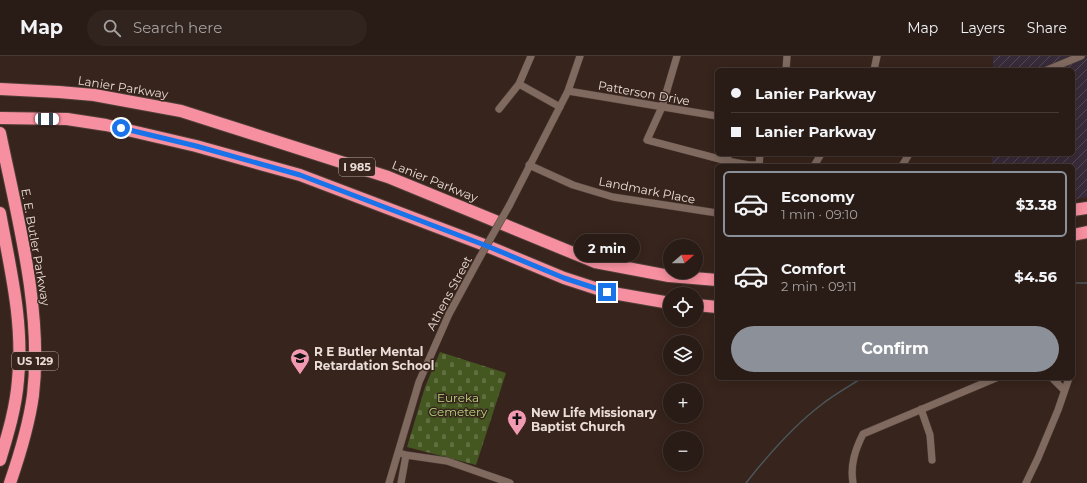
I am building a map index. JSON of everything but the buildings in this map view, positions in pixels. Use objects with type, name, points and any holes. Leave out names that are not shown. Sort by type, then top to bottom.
[{"type":"highway","name":"Lanier Parkway","points":[[0,89],[94,95],[180,111],[388,177],[595,262],[668,276],[715,280]]},
{"type":"highway","name":"I 985","points":[[0,118],[67,120],[106,125],[203,148],[300,175],[487,246],[564,278],[607,292],[663,302]]},
{"type":"highway","name":"E. E. Butler Parkway","points":[[0,134],[22,242],[33,310],[35,367],[33,394],[25,438],[10,483]]},
{"type":"highway","points":[[1075,210],[1087,208]]},
{"type":"highway","name":"US 129","points":[[0,213],[3,246],[16,300],[19,338],[18,379],[8,433],[0,460]]},
{"type":"highway","points":[[1075,235],[1087,232]]},
{"type":"highway","points":[[3,246],[22,242]]},
{"type":"highway","points":[[0,269],[8,278],[16,300]]},
{"type":"highway","points":[[703,306],[715,307]]},
{"type":"street","points":[[499,109],[519,84],[531,56]]},
{"type":"street","name":"Athens Street","points":[[389,483],[420,382],[448,314],[509,206],[529,164],[560,107],[568,91],[580,56]]},
{"type":"street","points":[[677,56],[662,107],[647,140],[745,164]]},
{"type":"street","points":[[786,68],[787,56]]},
{"type":"street","points":[[874,68],[877,56]]},
{"type":"street","points":[[1052,68],[1081,56]]},
{"type":"street","points":[[519,84],[560,107]]},
{"type":"street","name":"Patterson Drive","points":[[568,91],[715,116]]},
{"type":"street","name":"Landmark Place","points":[[529,164],[573,185],[613,197],[715,214]]},
{"type":"street","points":[[853,483],[851,472],[855,449],[863,434],[991,380]]},
{"type":"street","points":[[1054,380],[1064,390]]},
{"type":"street","points":[[1026,483],[1058,410],[1068,380]]},
{"type":"street","points":[[921,409],[930,435],[932,460]]},
{"type":"street","points":[[398,452],[406,455],[446,462],[510,483]]},
{"type":"street","points":[[401,483],[406,455]]},
{"type":"shaded area","points":[[993,56],[1087,56],[1087,197],[1075,200],[1075,164],[992,164],[992,156],[1075,156],[1075,68],[993,68]]},
{"type":"green space","name":"Eureka Cemetery","points":[[440,352],[506,373],[476,465],[407,447],[425,387]]},
{"type":"waterway","points":[[1075,283],[1087,283]]},
{"type":"waterway","points":[[746,483],[790,432],[830,398],[859,380]]},
{"type":"place","name":"R E Butler Mental Retardation School","points":[[300,375]]},
{"type":"place","name":"New Life Missionary Baptist Church","points":[[517,436]]},
{"type":"route","points":[[121,128],[196,146],[300,175],[487,246],[564,278],[607,292]]}]
